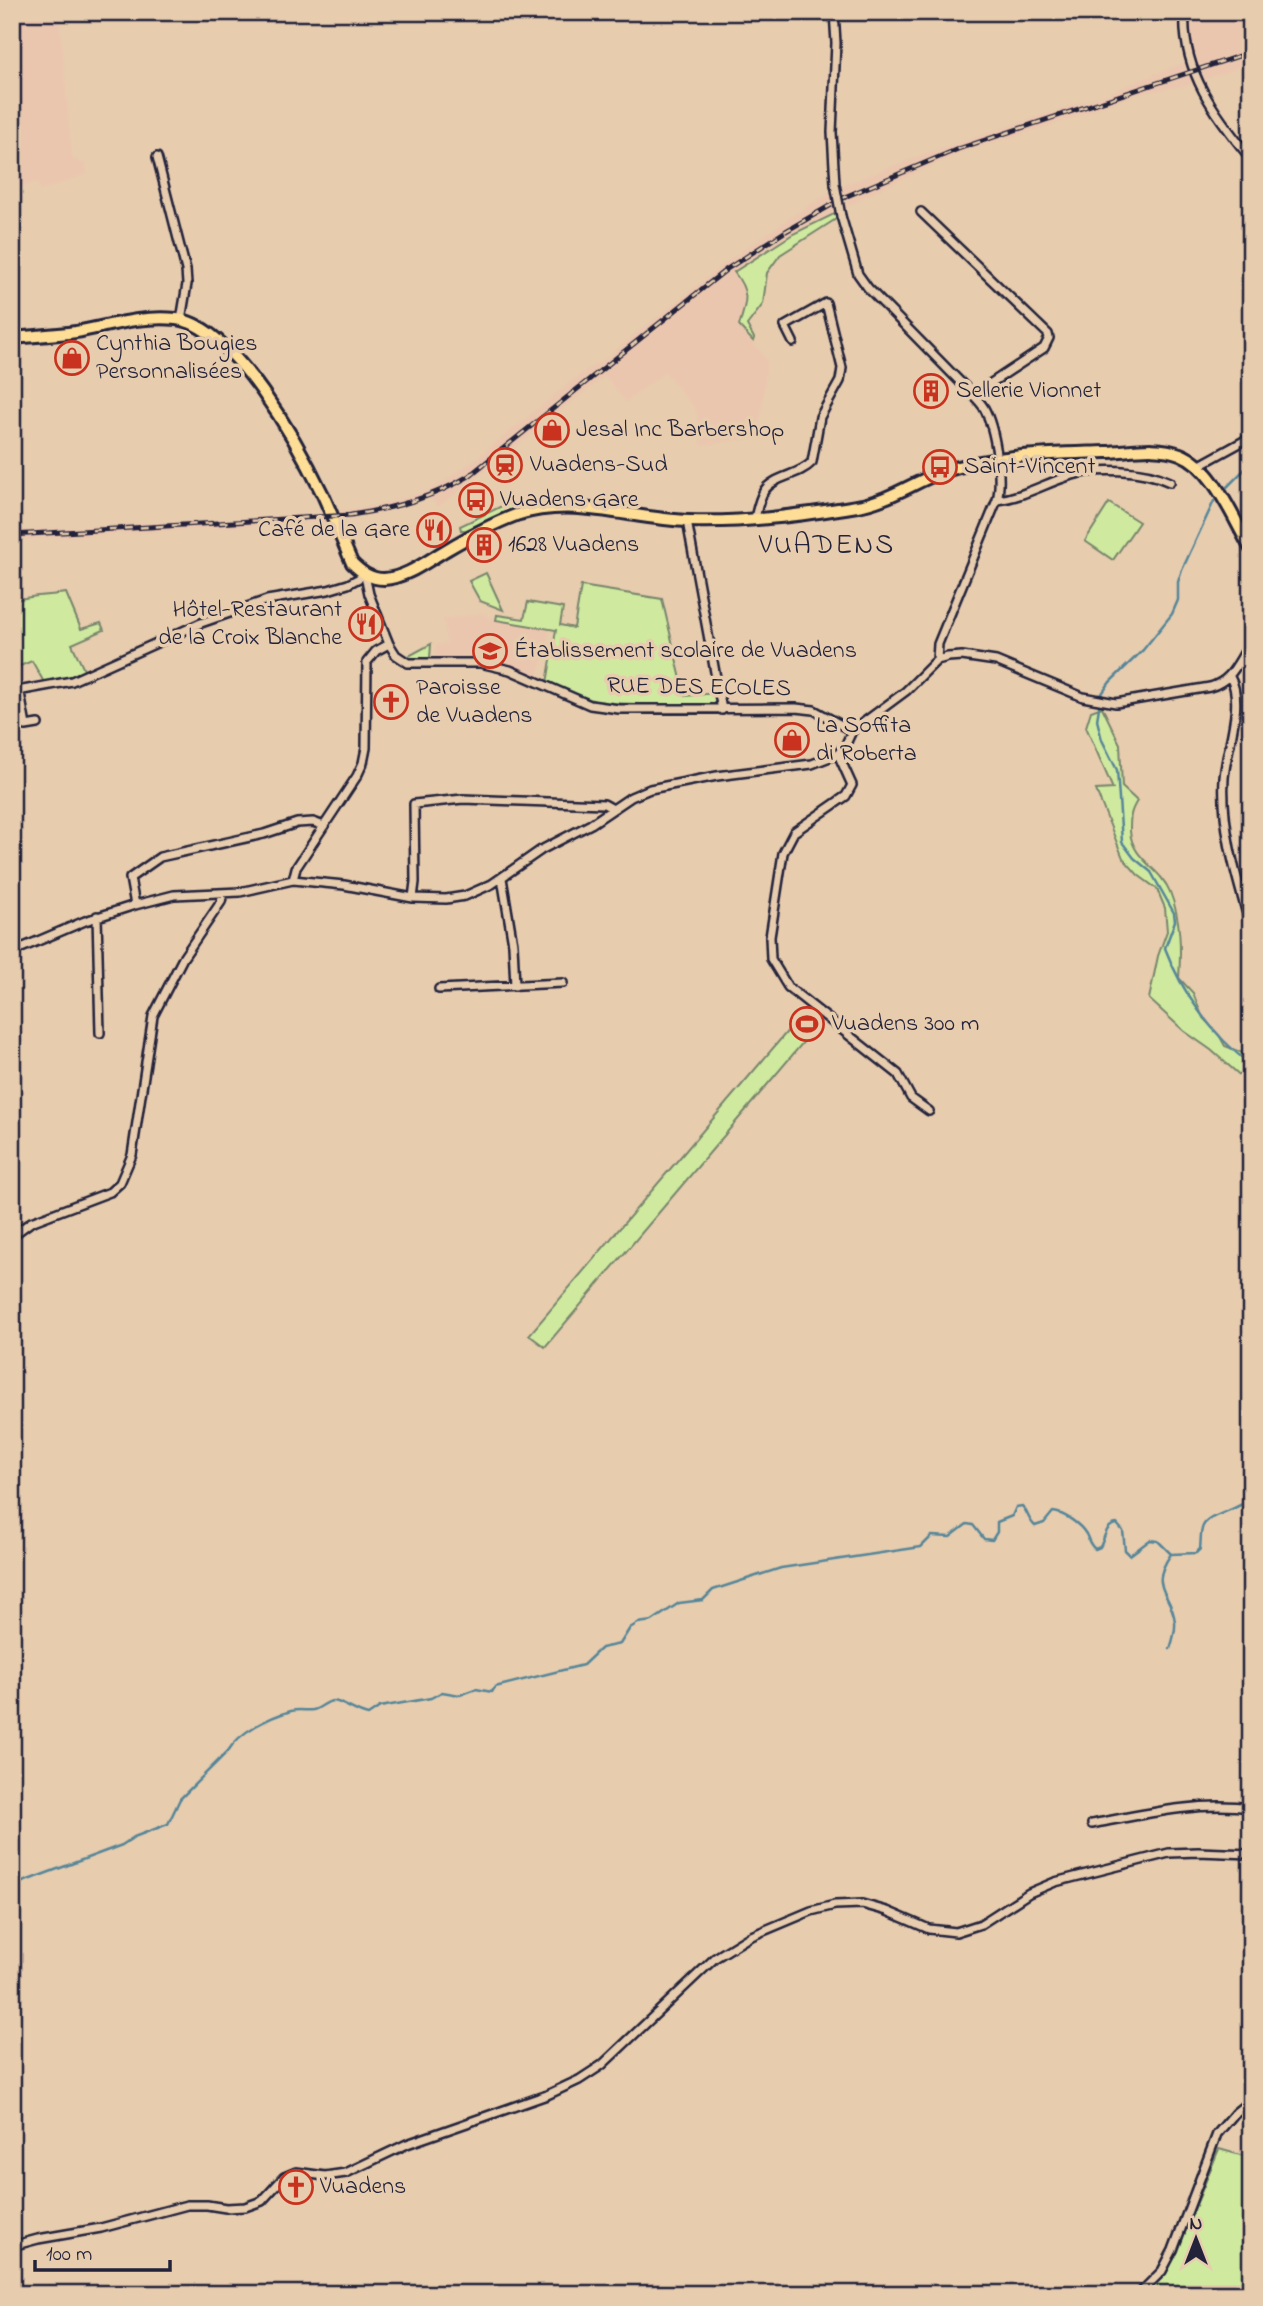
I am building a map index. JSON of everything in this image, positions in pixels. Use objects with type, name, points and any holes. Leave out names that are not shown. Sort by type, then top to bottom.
[{"type":"main road","points":[[12,338],[72,332],[142,320],[181,320],[204,331],[221,344],[260,390],[287,429],[308,466],[352,563],[365,575],[384,579],[403,575],[492,526],[518,515],[552,507],[584,507],[687,521],[755,518],[871,503],[942,472],[996,458],[1155,450],[1182,455],[1200,465],[1251,549]]},
{"type":"street","points":[[834,12],[836,43],[832,132],[835,184],[841,216],[858,274],[868,288],[983,407],[989,421],[996,458],[1000,485],[997,500],[938,644],[937,660]]},
{"type":"street","points":[[1185,12],[1186,43],[1203,92],[1251,159]]},
{"type":"street","points":[[157,157],[186,270],[187,284],[181,320]]},
{"type":"street","points":[[920,212],[1048,334],[1044,348],[973,395]]},
{"type":"street","points":[[755,518],[762,495],[768,487],[779,479],[800,472],[812,462],[820,417],[842,377],[826,303],[785,326],[793,342]]},
{"type":"street","points":[[1200,465],[1251,437]]},
{"type":"street","points":[[997,500],[1034,491],[1071,475],[1094,472],[1136,471],[1170,482]]},
{"type":"street","points":[[687,521],[722,710]]},
{"type":"street","points":[[38,723],[26,726],[20,693],[23,690],[72,681],[201,623],[267,600],[328,590],[365,575],[369,594],[389,644],[376,651],[367,662],[366,748],[363,763],[296,868],[293,880]]},
{"type":"street","points":[[12,952],[97,916],[174,895],[240,892],[293,880],[344,885],[413,898],[454,899],[477,892],[502,878],[528,858],[591,824],[631,797],[673,783],[812,764],[838,754],[852,731],[906,691],[937,660],[962,656],[996,662],[1094,699],[1132,702],[1210,687],[1230,677],[1251,643]]},
{"type":"street","name":"RUE DES ECOLES","points":[[389,644],[396,655],[408,663],[490,665],[519,673],[590,705],[619,709],[796,708],[814,710],[852,731]]},
{"type":"street","points":[[1230,677],[1236,700],[1224,776],[1227,833],[1251,928]]},
{"type":"street","points":[[838,754],[852,785],[846,796],[794,832],[783,853],[770,937],[771,959],[788,987],[898,1074],[911,1098],[929,1111]]},
{"type":"street","points":[[413,898],[414,804],[463,799],[604,804],[613,809]]},
{"type":"street","points":[[135,905],[130,878],[160,857],[264,834],[297,823],[313,822],[324,825]]},
{"type":"street","points":[[502,878],[513,944],[515,986]]},
{"type":"street","points":[[12,1236],[31,1222],[110,1192],[120,1183],[132,1155],[153,1016],[183,958],[221,902],[223,893]]},
{"type":"street","points":[[97,916],[100,1033]]},
{"type":"street","points":[[439,989],[563,983]]},
{"type":"street","points":[[1092,1824],[1159,1811],[1223,1804],[1251,1808]]},
{"type":"street","points":[[12,2246],[113,2225],[187,2205],[233,2208],[254,2204],[267,2196],[284,2177],[296,2172],[325,2176],[346,2173],[407,2144],[547,2095],[602,2065],[697,1973],[724,1952],[749,1937],[811,1911],[835,1905],[862,1904],[887,1911],[929,1929],[956,1932],[981,1924],[1030,1893],[1055,1882],[1169,1853],[1251,1854]]},
{"type":"street","points":[[1139,2294],[1162,2271],[1173,2250],[1190,2212],[1217,2134],[1235,2113],[1251,2100]]},
{"type":"shaded area","points":[[12,12],[59,12],[72,157],[84,163],[88,173],[40,191],[37,182],[12,189]]},
{"type":"shaded area","points":[[1185,12],[1251,12],[1251,63],[1189,85],[1137,94],[1057,123],[962,152],[878,190],[794,234],[735,272],[745,289],[747,300],[739,326],[767,360],[762,411],[755,438],[701,445],[696,410],[665,372],[626,402],[605,376],[438,507],[431,498],[381,513],[345,520],[12,540],[12,531],[320,514],[379,505],[431,490],[475,460],[578,376],[606,358],[729,260],[809,205],[849,183],[927,153],[1107,94],[1190,60]]},
{"type":"shaded area","name":"Établissement scolaire de Vuadens","points":[[483,613],[496,620],[550,630],[537,680],[480,663],[435,656],[436,645],[447,643],[444,619]]},
{"type":"green space","points":[[836,213],[836,219],[780,255],[767,273],[763,304],[747,325],[753,341],[739,326],[746,298],[743,286],[734,272],[793,234]]},
{"type":"green space","points":[[519,498],[518,507],[461,530],[460,526]]},
{"type":"green space","points":[[1109,503],[1139,522],[1113,560],[1085,541]]},
{"type":"green space","points":[[486,573],[503,610],[480,601],[469,581]]},
{"type":"green space","points":[[581,586],[662,599],[685,696],[716,693],[716,706],[600,703],[547,683],[556,630],[496,620],[497,615],[524,619],[528,602],[563,608],[560,625],[574,628]]},
{"type":"green space","points":[[66,593],[81,629],[101,623],[104,630],[72,644],[85,672],[45,684],[32,661],[20,666],[12,650],[12,601]]},
{"type":"green space","points":[[431,644],[430,658],[408,659],[407,657]]},
{"type":"green space","points":[[1102,707],[1120,744],[1122,787],[1137,801],[1130,819],[1132,841],[1141,856],[1165,883],[1174,902],[1179,934],[1179,978],[1193,993],[1203,1018],[1225,1046],[1243,1053],[1251,1060],[1251,1085],[1149,999],[1158,956],[1167,931],[1165,908],[1157,889],[1138,875],[1123,858],[1096,790],[1113,789],[1086,727],[1091,711]]},
{"type":"green space","points":[[791,1027],[806,1039],[545,1347],[529,1335]]},
{"type":"green space","points":[[1219,2149],[1251,2158],[1251,2294],[1144,2294],[1155,2282],[1177,2247]]},
{"type":"waterway","points":[[1226,488],[1251,463]]},
{"type":"waterway","points":[[1214,501],[1182,570],[1178,582],[1178,600],[1172,614],[1143,650],[1110,682],[1101,695],[1097,720],[1102,740],[1117,770],[1122,842],[1134,858],[1151,872],[1174,913],[1175,921],[1165,948],[1172,965],[1189,997],[1211,1027],[1251,1065]]},
{"type":"waterway","points":[[1170,1649],[1175,1622],[1161,1583],[1164,1566],[1171,1554],[1196,1553],[1200,1549],[1201,1531],[1206,1522],[1251,1498]]},
{"type":"waterway","points":[[12,1886],[122,1845],[134,1837],[168,1824],[180,1799],[233,1744],[248,1731],[274,1717],[294,1710],[316,1709],[333,1701],[368,1715],[380,1707],[431,1698],[442,1692],[460,1695],[476,1689],[492,1692],[495,1687],[583,1665],[601,1648],[620,1644],[630,1628],[638,1623],[652,1621],[679,1603],[703,1600],[713,1590],[781,1568],[921,1547],[932,1536],[950,1537],[967,1524],[973,1525],[984,1539],[992,1540],[997,1532],[997,1522],[1012,1516],[1016,1507],[1022,1506],[1035,1526],[1044,1523],[1053,1512],[1067,1517],[1083,1530],[1095,1549],[1100,1547],[1108,1529],[1117,1524],[1123,1531],[1125,1550],[1130,1555],[1150,1540],[1158,1541],[1171,1554]]},
{"type":"railway","points":[[12,535],[351,515],[397,506],[426,496],[469,476],[727,269],[847,196],[958,149],[1251,52]]},
{"type":"place","name":"Cynthia Bougies Personnalisées","points":[[72,358]]},
{"type":"place","name":"Sellerie Vionnet","points":[[931,391]]},
{"type":"place","name":"Jesal Inc Barbershop","points":[[552,430]]},
{"type":"place","name":"Vuadens-Sud","points":[[505,465]]},
{"type":"place","name":"Saint-Vincent","points":[[940,467]]},
{"type":"place","name":"Vuadens Gare","points":[[476,500]]},
{"type":"place","name":"Café de la Gare","points":[[434,530]]},
{"type":"place","name":"1628 Vuadens","points":[[484,545]]},
{"type":"place","name":"Hôtel-Restaurant de la Croix Blanche","points":[[366,624]]},
{"type":"place","name":"Établissement scolaire de Vuadens","points":[[490,651]]},
{"type":"place","name":"Paroisse de Vuadens","points":[[391,702]]},
{"type":"place","name":"La Soffita di Roberta","points":[[792,740]]},
{"type":"place","name":"Vuadens 300 m","points":[[807,1024]]},
{"type":"place","name":"Vuadens","points":[[296,2187]]},
{"type":"district","name":"VUADENS","points":[[827,546]]}]
